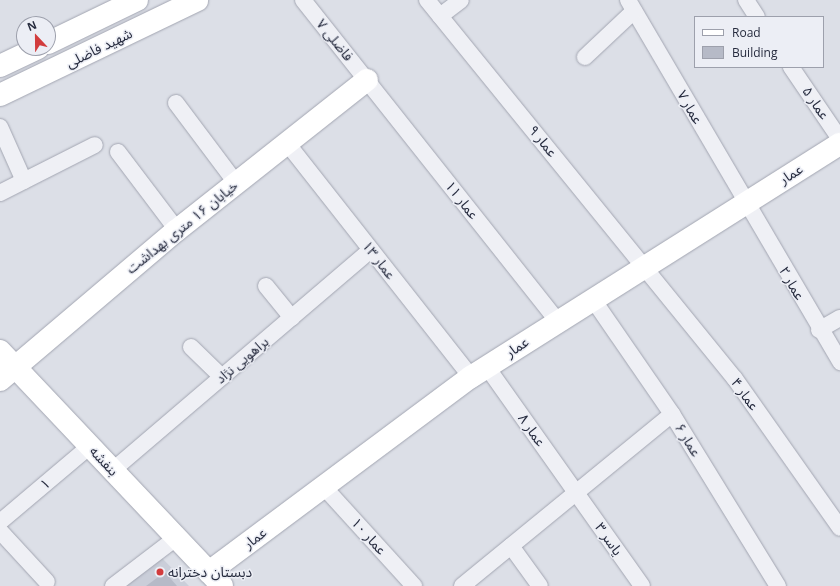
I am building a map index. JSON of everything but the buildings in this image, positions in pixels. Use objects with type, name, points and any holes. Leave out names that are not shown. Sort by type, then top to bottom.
[{"type":"street","name":"شهید فاضلی","points":[[56,39],[137,0]]},
{"type":"street","name":"شهید فاضلی","points":[[0,95],[198,0]]},
{"type":"street","name":"فاضلی ۷","points":[[304,0],[367,80]]},
{"type":"street","name":"عمار ۹","points":[[427,0],[645,265]]},
{"type":"street","points":[[440,16],[461,0]]},
{"type":"street","points":[[746,0],[756,16]]},
{"type":"street","points":[[585,58],[631,6]]},
{"type":"street","name":"عمار ۷","points":[[631,6],[745,203]]},
{"type":"street","points":[[0,66],[21,56]]},
{"type":"street","name":"عمار ۵","points":[[792,68],[840,139]]},
{"type":"street","name":"خیابان ۱۶ متری بهداشت","points":[[8,373],[177,230],[367,80]]},
{"type":"street","name":"عمار ۱۱","points":[[367,80],[557,320]]},
{"type":"street","points":[[176,103],[236,183]]},
{"type":"street","points":[[0,127],[24,181]]},
{"type":"street","name":"عمار ۱۳","points":[[287,143],[371,250],[479,372]]},
{"type":"street","name":"عمار","points":[[215,579],[324,487],[479,372],[557,320],[840,144]]},
{"type":"street","points":[[0,193],[95,145]]},
{"type":"street","points":[[118,152],[177,230]]},
{"type":"street","name":"عمار ۲","points":[[745,203],[819,330],[840,362]]},
{"type":"street","name":"براهویی نژاد","points":[[112,470],[371,250]]},
{"type":"street","name":"عمار ۴","points":[[645,265],[734,379],[840,528]]},
{"type":"street","points":[[266,286],[292,318]]},
{"type":"street","name":"عمار ۶","points":[[592,298],[672,414],[778,586]]},
{"type":"street","points":[[819,330],[840,318]]},
{"type":"street","points":[[191,347],[222,376]]},
{"type":"street","name":"بنفشه","points":[[0,350],[8,373],[90,446],[215,579]]},
{"type":"street","name":"عمار ۸","points":[[479,372],[576,493]]},
{"type":"street","points":[[462,586],[672,414]]},
{"type":"street","name":"۱","points":[[0,522],[90,446]]},
{"type":"street","name":"عمار ۱۰","points":[[324,487],[414,586]]},
{"type":"street","name":"یاسر ۳","points":[[576,493],[642,586]]},
{"type":"street","points":[[0,531],[47,582]]},
{"type":"street","points":[[113,586],[176,538]]},
{"type":"street","points":[[511,546],[540,586]]},
{"type":"shaded area","name":"دبستان دخترانه","points":[[162,558],[189,586],[126,586]]},
{"type":"place","name":"دبستان دخترانه","points":[[160,572]]}]
